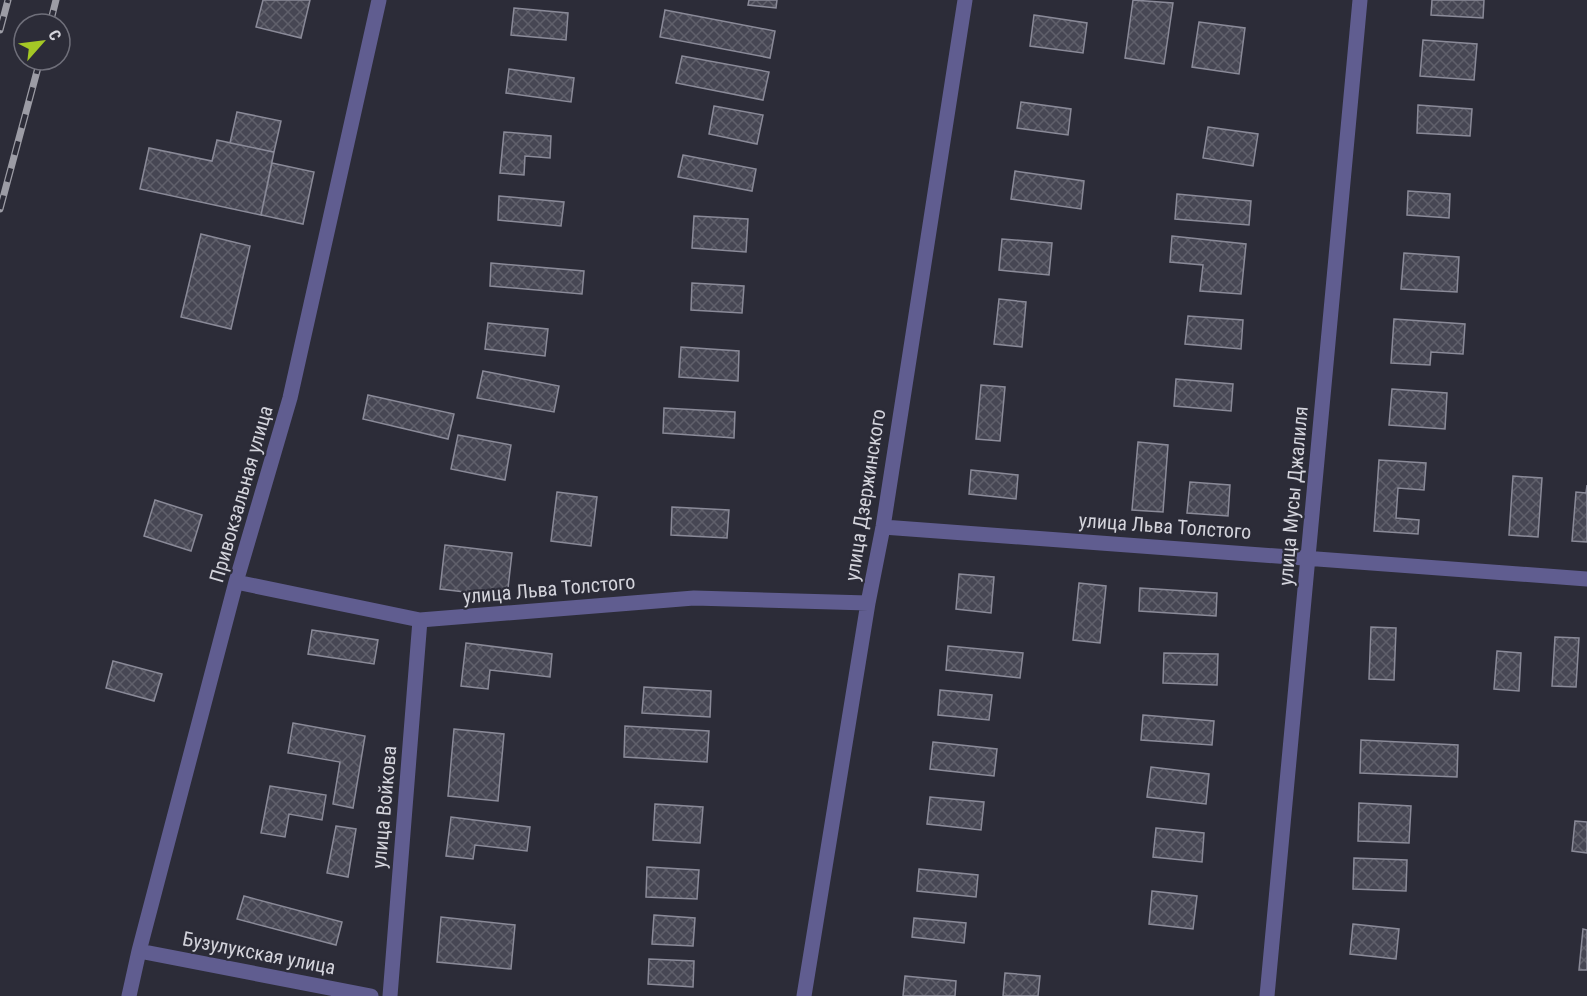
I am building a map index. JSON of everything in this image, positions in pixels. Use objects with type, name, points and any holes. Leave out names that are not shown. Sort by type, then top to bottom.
[{"type":"street","name":"Привокзальная улица","points":[[129,996],[236,582],[290,398],[379,0]]},
{"type":"street","name":"улица Дзержинского","points":[[804,996],[868,603],[883,526],[965,0]]},
{"type":"street","name":"улица Мусы Джалиля","points":[[1267,996],[1360,0]]},
{"type":"street","name":"улица Льва Толстого","points":[[883,526],[1587,579]]},
{"type":"street","name":"улица Льва Толстого","points":[[236,582],[420,620],[694,598],[868,603]]},
{"type":"street","name":"улица Войкова","points":[[390,996],[420,620]]},
{"type":"street","name":"Бузулукская улица","points":[[139,951],[371,996]]},
{"type":"building","points":[[263,0],[310,0],[301,38],[256,27]]},
{"type":"building","points":[[749,0],[777,0],[776,8],[748,5]]},
{"type":"building","points":[[1133,0],[1173,3],[1164,64],[1125,58]]},
{"type":"building","points":[[1432,0],[1484,0],[1483,18],[1431,15]]},
{"type":"building","points":[[514,8],[568,13],[566,40],[511,35]]},
{"type":"building","points":[[665,10],[775,31],[770,58],[660,37]]},
{"type":"building","points":[[1034,15],[1087,23],[1083,53],[1030,46]]},
{"type":"building","points":[[1199,22],[1245,28],[1239,74],[1192,67]]},
{"type":"building","points":[[1423,40],[1477,44],[1474,80],[1420,76]]},
{"type":"building","points":[[682,56],[769,72],[763,100],[676,83]]},
{"type":"building","points":[[509,69],[574,78],[571,102],[506,93]]},
{"type":"building","points":[[1021,102],[1071,109],[1068,135],[1017,128]]},
{"type":"building","points":[[1418,105],[1472,109],[1470,136],[1417,133]]},
{"type":"building","points":[[714,106],[763,115],[757,144],[709,134]]},
{"type":"building","points":[[237,112],[281,121],[274,152],[230,143]]},
{"type":"building","points":[[1208,127],[1258,134],[1253,166],[1203,158]]},
{"type":"building","points":[[504,132],[551,136],[550,158],[525,156],[524,175],[500,173]]},
{"type":"building","points":[[217,140],[274,152],[261,215],[140,189],[149,148],[212,161]]},
{"type":"building","points":[[683,155],[756,169],[752,191],[678,177]]},
{"type":"building","points":[[272,163],[314,172],[303,224],[261,215]]},
{"type":"building","points":[[1015,171],[1084,181],[1081,209],[1011,199]]},
{"type":"building","points":[[1408,191],[1450,194],[1449,218],[1407,215]]},
{"type":"building","points":[[1177,194],[1251,201],[1249,225],[1175,219]]},
{"type":"building","points":[[499,196],[564,202],[561,226],[498,220]]},
{"type":"building","points":[[694,216],[748,219],[746,252],[692,248]]},
{"type":"building","points":[[201,234],[250,246],[231,329],[181,317]]},
{"type":"building","points":[[1172,236],[1246,244],[1241,294],[1200,291],[1203,265],[1170,262]]},
{"type":"building","points":[[1002,239],[1052,243],[1049,275],[999,270]]},
{"type":"building","points":[[1404,253],[1459,257],[1457,292],[1401,289]]},
{"type":"building","points":[[491,263],[584,271],[582,294],[490,286]]},
{"type":"building","points":[[692,283],[744,286],[742,313],[691,310]]},
{"type":"building","points":[[999,299],[1026,302],[1022,347],[994,344]]},
{"type":"building","points":[[1188,316],[1243,320],[1241,349],[1185,344]]},
{"type":"building","points":[[1394,319],[1465,324],[1463,354],[1431,352],[1430,365],[1391,363]]},
{"type":"building","points":[[488,323],[548,329],[545,356],[485,349]]},
{"type":"building","points":[[681,347],[739,351],[738,381],[679,377]]},
{"type":"building","points":[[483,371],[559,386],[554,412],[477,398]]},
{"type":"building","points":[[1176,379],[1233,384],[1231,411],[1174,406]]},
{"type":"building","points":[[981,385],[1005,387],[1000,441],[976,439]]},
{"type":"building","points":[[1392,389],[1447,393],[1445,429],[1389,425]]},
{"type":"building","points":[[368,395],[454,414],[448,439],[363,419]]},
{"type":"building","points":[[664,408],[735,412],[734,438],[663,433]]},
{"type":"building","points":[[458,435],[511,445],[505,480],[451,469]]},
{"type":"building","points":[[1138,442],[1168,445],[1163,512],[1132,510]]},
{"type":"building","points":[[1379,460],[1426,463],[1424,490],[1398,488],[1396,518],[1419,520],[1418,534],[1374,531]]},
{"type":"building","points":[[971,470],[1018,475],[1016,499],[969,494]]},
{"type":"building","points":[[1513,476],[1542,478],[1538,537],[1509,535]]},
{"type":"building","points":[[1190,482],[1230,485],[1228,516],[1187,513]]},
{"type":"building","points":[[1587,485],[1587,542],[1572,541],[1576,492],[1586,493]]},
{"type":"building","points":[[557,492],[597,497],[591,546],[551,541]]},
{"type":"building","points":[[155,500],[202,515],[191,551],[144,536]]},
{"type":"building","points":[[672,507],[729,510],[727,538],[671,535]]},
{"type":"building","points":[[445,545],[512,553],[507,597],[440,589]]},
{"type":"building","points":[[959,574],[994,577],[991,613],[956,609]]},
{"type":"building","points":[[1079,583],[1106,586],[1100,643],[1073,640]]},
{"type":"building","points":[[1140,588],[1217,593],[1216,616],[1139,611]]},
{"type":"building","points":[[1371,627],[1396,628],[1394,680],[1369,679]]},
{"type":"building","points":[[312,630],[378,640],[374,664],[308,654]]},
{"type":"building","points":[[1555,637],[1579,638],[1576,687],[1552,686]]},
{"type":"building","points":[[466,643],[552,654],[550,677],[490,670],[488,689],[461,686]]},
{"type":"building","points":[[948,646],[1023,653],[1020,678],[946,670]]},
{"type":"building","points":[[1497,651],[1521,653],[1519,691],[1494,689]]},
{"type":"building","points":[[1164,653],[1218,654],[1217,685],[1163,683]]},
{"type":"building","points":[[113,661],[162,674],[154,701],[106,688]]},
{"type":"building","points":[[644,687],[711,691],[710,717],[642,713]]},
{"type":"building","points":[[940,690],[992,695],[989,720],[938,715]]},
{"type":"building","points":[[1143,715],[1214,721],[1212,745],[1141,740]]},
{"type":"building","points":[[293,723],[365,736],[353,808],[333,804],[340,762],[288,753]]},
{"type":"building","points":[[625,726],[709,731],[707,762],[624,757]]},
{"type":"building","points":[[454,729],[504,734],[498,801],[448,796]]},
{"type":"building","points":[[1361,740],[1458,745],[1457,777],[1360,773]]},
{"type":"building","points":[[933,742],[997,749],[994,776],[930,769]]},
{"type":"building","points":[[1151,767],[1209,774],[1206,804],[1147,797]]},
{"type":"building","points":[[270,786],[326,795],[322,820],[289,814],[285,837],[261,833]]},
{"type":"building","points":[[930,797],[984,802],[981,830],[927,824]]},
{"type":"building","points":[[1359,803],[1411,806],[1409,843],[1358,841]]},
{"type":"building","points":[[655,804],[703,807],[700,843],[653,840]]},
{"type":"building","points":[[451,817],[530,827],[527,851],[475,845],[473,859],[446,856]]},
{"type":"building","points":[[1575,821],[1587,822],[1587,853],[1572,851]]},
{"type":"building","points":[[336,826],[356,829],[348,877],[327,873]]},
{"type":"building","points":[[1156,828],[1204,833],[1202,862],[1153,857]]},
{"type":"building","points":[[1354,858],[1407,860],[1406,891],[1353,889]]},
{"type":"building","points":[[647,867],[699,870],[697,899],[646,897]]},
{"type":"building","points":[[919,869],[978,875],[976,897],[917,891]]},
{"type":"building","points":[[1152,891],[1197,896],[1193,929],[1149,924]]},
{"type":"building","points":[[244,896],[342,922],[336,945],[237,919]]},
{"type":"building","points":[[654,915],[695,918],[693,946],[652,944]]},
{"type":"building","points":[[441,917],[515,925],[511,969],[437,962]]},
{"type":"building","points":[[914,918],[966,923],[964,943],[912,937]]},
{"type":"building","points":[[1353,924],[1399,929],[1396,959],[1350,954]]},
{"type":"building","points":[[1583,929],[1587,930],[1587,970],[1579,970]]},
{"type":"building","points":[[649,959],[694,961],[693,987],[648,984]]},
{"type":"building","points":[[1005,973],[1040,976],[1038,996],[1003,996]]},
{"type":"building","points":[[905,976],[956,981],[955,996],[903,996]]},
{"type":"railway","points":[[0,30],[8,0]]},
{"type":"railway","points":[[53,12],[56,0]]},
{"type":"railway","points":[[0,209],[37,72]]}]
